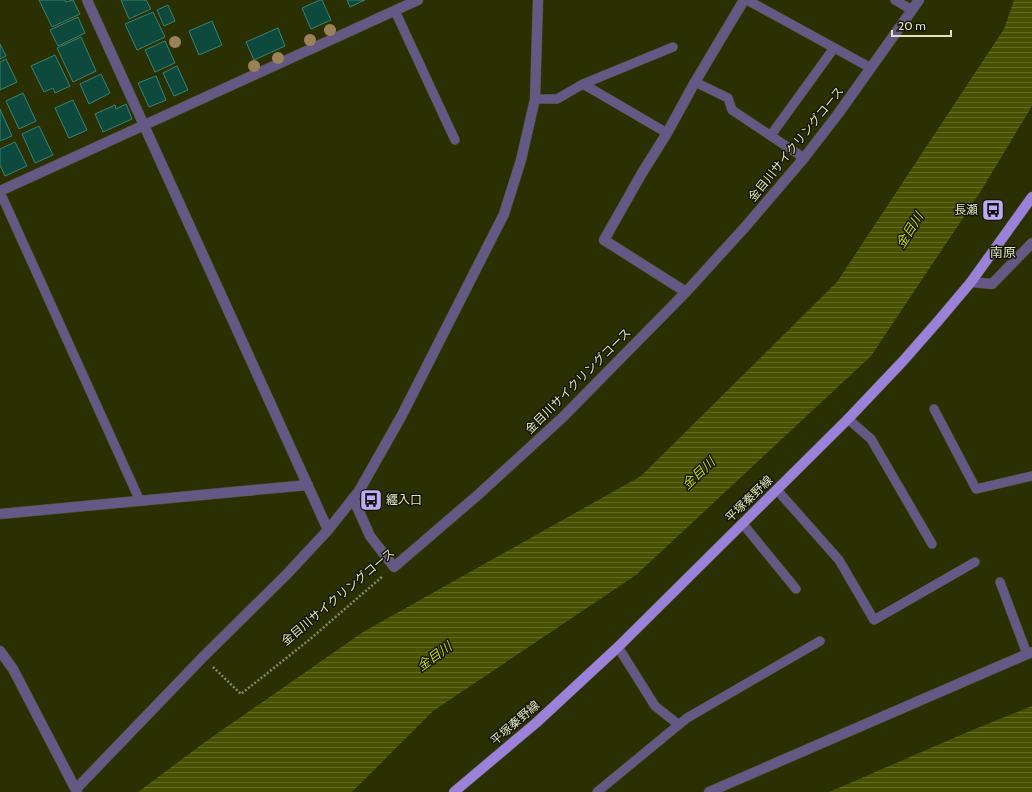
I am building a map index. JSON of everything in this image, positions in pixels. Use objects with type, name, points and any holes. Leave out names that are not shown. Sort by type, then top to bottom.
[{"type":"main road","name":"平塚秦野線","points":[[454,792],[536,723],[618,648],[848,419],[908,355],[970,282],[1032,197]]},
{"type":"street","points":[[87,0],[328,530]]},
{"type":"street","points":[[0,192],[418,0]]},
{"type":"street","points":[[0,651],[13,669],[75,791],[203,657],[287,574],[328,530],[359,491],[402,415],[504,214],[521,160],[535,99],[538,0]]},
{"type":"street","points":[[686,292],[604,240],[744,0]]},
{"type":"street","name":"金目川サイクリングコース","points":[[394,567],[563,417],[686,292],[746,226],[804,158],[838,114],[919,0]]},
{"type":"street","points":[[970,282],[992,284],[1032,243]]},
{"type":"street","points":[[0,514],[308,485]]},
{"type":"street","points":[[353,498],[370,536],[394,567]]},
{"type":"street","points":[[709,792],[1030,653]]},
{"type":"lane","points":[[747,0],[871,68]]},
{"type":"lane","points":[[895,0],[912,10]]},
{"type":"lane","points":[[395,10],[455,140]]},
{"type":"lane","points":[[535,99],[557,99],[583,84],[673,47]]},
{"type":"lane","points":[[772,135],[834,48]]},
{"type":"lane","points":[[695,82],[728,98],[732,110],[772,135],[804,158]]},
{"type":"lane","points":[[583,84],[666,133]]},
{"type":"lane","points":[[0,192],[140,501]]},
{"type":"lane","points":[[934,408],[976,489],[1032,476]]},
{"type":"lane","points":[[848,419],[871,439],[932,544]]},
{"type":"lane","points":[[777,490],[839,560],[874,620],[975,562]]},
{"type":"lane","points":[[742,524],[796,588]]},
{"type":"lane","points":[[1000,582],[1030,653]]},
{"type":"lane","points":[[597,792],[687,718],[820,641]]},
{"type":"lane","points":[[618,648],[655,706],[679,725]]},
{"type":"path","name":"金目川サイクリングコース","points":[[203,657],[241,694],[309,640],[394,567]]},
{"type":"water","name":"金目川","points":[[1014,0],[1032,0],[1032,106],[979,194],[871,356],[636,575],[433,711],[352,792],[138,792],[205,742],[363,632],[641,476],[837,282],[1004,29]]},
{"type":"water","points":[[1032,706],[1032,792],[829,792],[970,731]]},
{"type":"building","points":[[39,0],[65,0],[66,2],[73,0],[80,14],[52,27]]},
{"type":"building","points":[[121,0],[146,0],[151,9],[129,19]]},
{"type":"building","points":[[322,0],[331,20],[311,29],[302,8]]},
{"type":"building","points":[[347,0],[365,0],[350,7]]},
{"type":"building","points":[[168,5],[175,21],[164,26],[157,10]]},
{"type":"building","points":[[153,12],[165,37],[137,50],[125,24]]},
{"type":"building","points":[[78,17],[85,33],[58,46],[50,30]]},
{"type":"building","points":[[212,21],[222,45],[199,55],[189,31]]},
{"type":"building","points":[[278,28],[285,46],[254,60],[246,42]]},
{"type":"building","points":[[81,37],[96,71],[73,82],[57,48]]},
{"type":"building","points":[[165,41],[175,63],[155,72],[145,50]]},
{"type":"building","points":[[0,44],[6,56],[0,59]]},
{"type":"building","points":[[55,55],[70,86],[55,93],[53,88],[44,92],[31,66]]},
{"type":"building","points":[[6,59],[17,82],[0,90],[0,62]]},
{"type":"building","points":[[177,66],[188,90],[174,96],[163,73]]},
{"type":"building","points":[[101,74],[110,93],[89,104],[80,84]]},
{"type":"building","points":[[156,76],[166,100],[149,107],[138,83]]},
{"type":"building","points":[[23,93],[36,121],[19,129],[6,101]]},
{"type":"building","points":[[73,100],[87,130],[69,138],[55,108]]},
{"type":"building","points":[[126,104],[132,119],[103,132],[95,114],[115,105],[116,109]]},
{"type":"building","points":[[0,109],[12,136],[0,141]]},
{"type":"building","points":[[39,126],[53,155],[35,163],[22,134]]},
{"type":"building","points":[[15,142],[27,166],[5,176],[0,165],[0,149]]},
{"type":"place","name":"長瀬","points":[[993,210]]},
{"type":"place","name":"纒入口","points":[[371,500]]},
{"type":"district","name":"南原","points":[[1003,252]]}]
